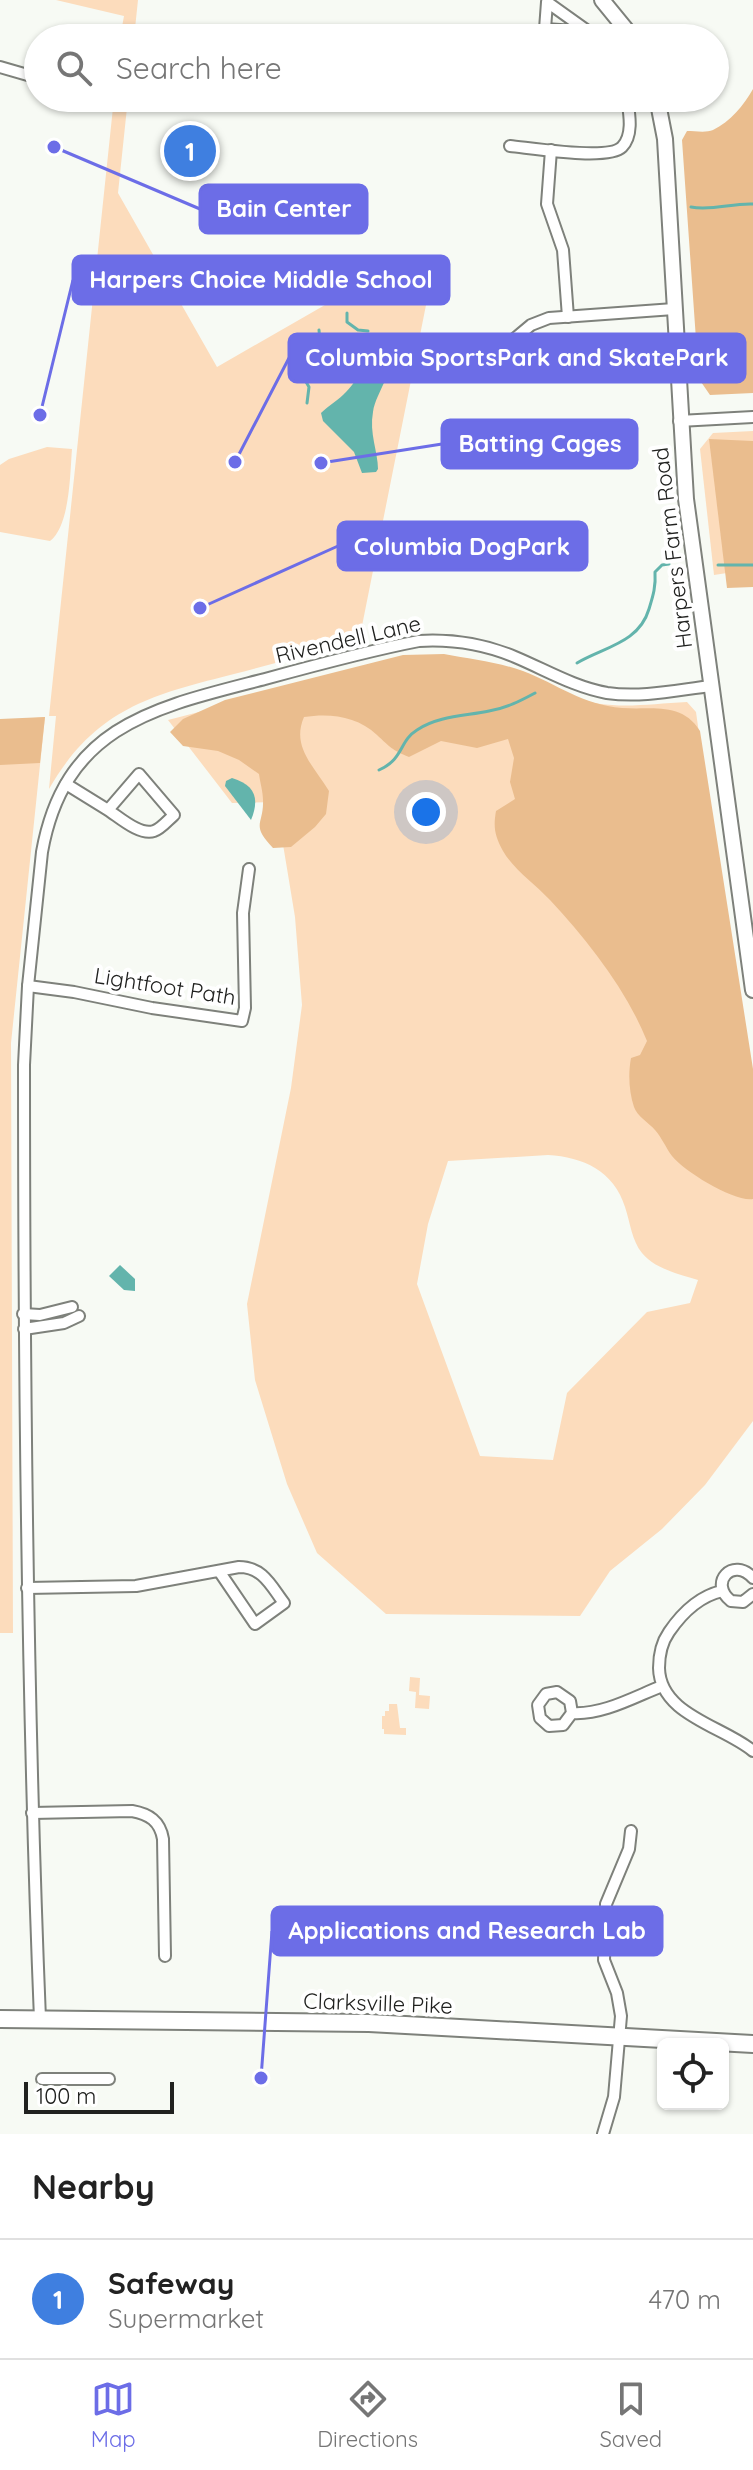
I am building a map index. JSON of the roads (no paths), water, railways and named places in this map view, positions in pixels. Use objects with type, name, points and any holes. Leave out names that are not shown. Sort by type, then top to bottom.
[{"type":"main road","points":[[602,0],[622,24]]},
{"type":"main road","name":"Harpers Farm Road","points":[[660,112],[665,139],[679,421],[686,499],[750,948],[753,990]]},
{"type":"main road","name":"Clarksville Pike","points":[[0,2019],[369,2023],[753,2044]]},
{"type":"street","points":[[0,67],[24,74]]},
{"type":"street","points":[[510,146],[605,153],[623,147],[629,131],[628,112]]},
{"type":"street","points":[[551,150],[547,204],[563,250],[568,317]]},
{"type":"street","points":[[432,358],[501,350],[540,320],[674,309]]},
{"type":"street","points":[[679,421],[753,417]]},
{"type":"street","name":"Rivendell Lane","points":[[40,2019],[27,1588],[23,1314],[24,1061],[28,986],[46,832],[51,813],[66,784],[85,758],[105,738],[132,721],[172,703],[419,641],[474,644],[517,658],[576,685],[609,693],[640,695],[711,686]]},
{"type":"street","points":[[66,784],[139,830],[150,833],[174,815],[139,774],[108,810]]},
{"type":"street","name":"Lightfoot Path","points":[[28,986],[242,1021],[245,1008],[243,913],[249,869]]},
{"type":"street","points":[[23,1314],[75,1312],[64,1323],[24,1329]]},
{"type":"street","points":[[27,1588],[136,1586],[239,1567],[256,1569],[284,1603],[255,1624],[219,1571]]},
{"type":"street","points":[[753,1578],[748,1572],[735,1570],[724,1577],[722,1591],[738,1603],[753,1594]]},
{"type":"street","points":[[722,1591],[699,1600],[669,1631],[659,1662],[662,1686],[676,1705],[753,1751]]},
{"type":"street","points":[[572,1713],[598,1711],[662,1686]]},
{"type":"street","points":[[32,1813],[132,1811],[155,1820],[162,1829],[163,1839],[165,1956]]},
{"type":"street","points":[[603,2134],[614,2097],[620,2003],[604,1960],[606,1904],[629,1849],[631,1831]]},
{"type":"street","points":[[42,2079],[109,2079]]},
{"type":"water","points":[[391,345],[390,370],[375,404],[372,420],[378,469],[376,472],[362,473],[354,452],[323,421],[321,413],[352,386],[376,353]]},
{"type":"water","points":[[232,778],[246,784],[254,793],[251,820],[225,786],[226,781]]},
{"type":"water","points":[[120,1265],[135,1279],[135,1291],[124,1290],[109,1276]]},
{"type":"waterway","points":[[691,207],[753,204]]},
{"type":"waterway","points":[[347,313],[347,322],[358,330],[368,331]]},
{"type":"waterway","points":[[319,330],[320,342]]},
{"type":"waterway","points":[[307,403],[309,387],[305,380],[315,375],[316,366],[322,363],[327,352],[324,346]]},
{"type":"waterway","points":[[577,663],[619,643],[637,630],[650,604],[655,572],[662,565],[669,564]]},
{"type":"waterway","points":[[718,565],[753,565]]},
{"type":"waterway","points":[[379,770],[393,761],[411,734],[425,725],[502,708],[535,693]]},
{"type":"place","name":"Bain Center","points":[[54,147]]},
{"type":"place","name":"Safeway","points":[[190,151]]},
{"type":"place","name":"Harpers Choice Middle School","points":[[40,415]]},
{"type":"place","name":"Columbia SportsPark and SkatePark","points":[[235,462]]},
{"type":"place","name":"Batting Cages","points":[[321,463]]},
{"type":"place","name":"Columbia DogPark","points":[[200,608]]},
{"type":"place","name":"Applications and Research Lab","points":[[261,2078]]}]
